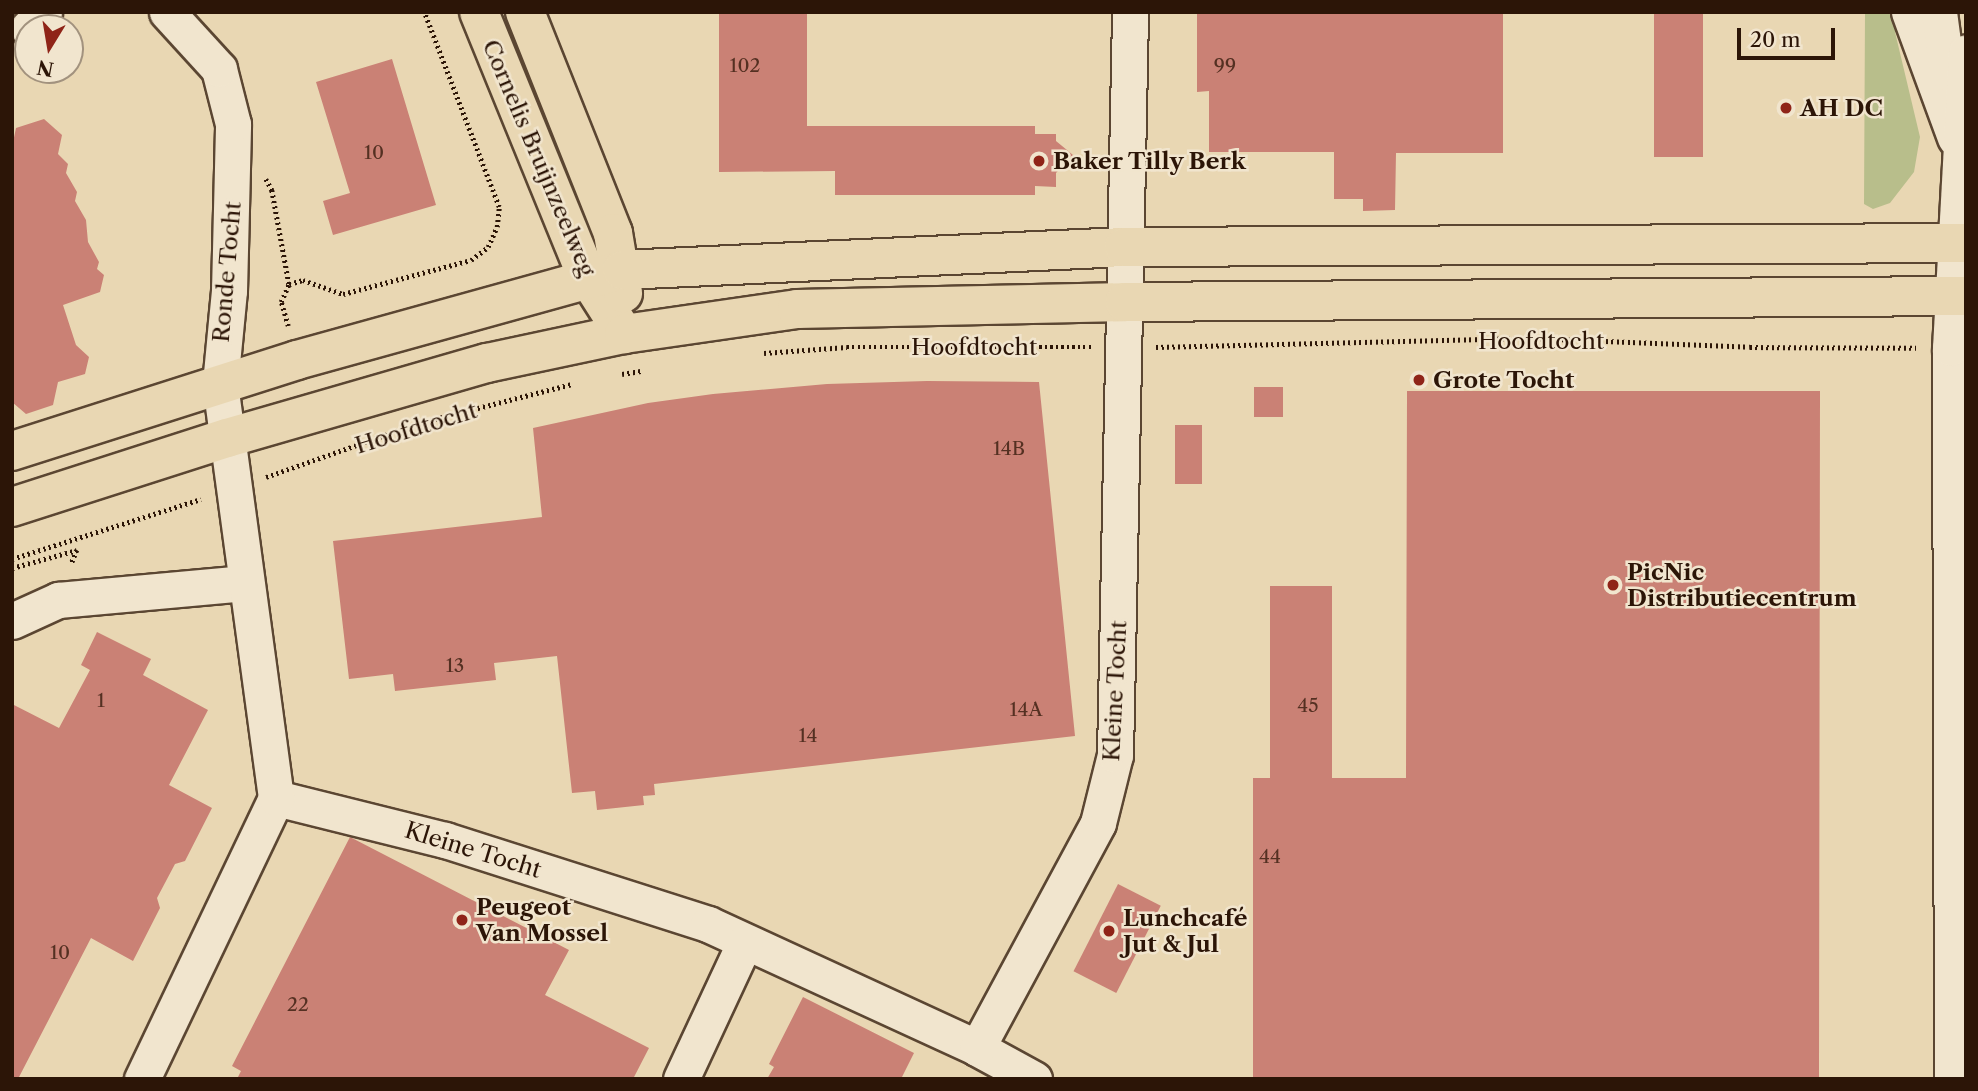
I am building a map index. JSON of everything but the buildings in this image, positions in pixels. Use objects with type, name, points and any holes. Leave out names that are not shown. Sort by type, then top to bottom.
[{"type":"main road","name":"Cornelis Bruijnzeelweg","points":[[479,12],[605,273],[624,334]]},
{"type":"main road","name":"Cornelis Bruijnzeelweg","points":[[525,12],[613,233],[605,273]]},
{"type":"main road","points":[[12,451],[297,360],[605,273],[1124,247],[1959,243]]},
{"type":"main road","name":"Hoofdtocht","points":[[12,507],[227,438],[487,363],[624,334],[797,309],[1125,302],[1959,296]]},
{"type":"street","name":"Ronde Tocht","points":[[167,12],[219,69],[233,124],[235,160],[219,384],[227,438]]},
{"type":"street","points":[[1124,247],[1130,12]]},
{"type":"street","points":[[1909,12],[1964,139]]},
{"type":"street","points":[[1938,12],[1964,139]]},
{"type":"street","points":[[1952,1079],[1950,348],[1959,296],[1966,52]]},
{"type":"street","name":"Kleine Tocht","points":[[977,1048],[1098,823],[1115,755],[1125,347],[1124,247]]},
{"type":"street","points":[[142,1079],[276,798],[245,583],[236,487],[227,438]]},
{"type":"street","points":[[12,621],[58,600],[245,583]]},
{"type":"street","name":"Kleine Tocht","points":[[276,798],[445,839],[708,924],[977,1048],[1034,1079]]},
{"type":"street","points":[[681,1079],[745,942]]},
{"type":"path","points":[[297,360],[281,302],[289,284],[303,280],[343,294],[471,260],[488,247],[499,207],[424,12]]},
{"type":"path","name":"Ronde Tocht","points":[[235,160],[266,179],[272,190],[289,284]]},
{"type":"path","name":"Hoofdtocht","points":[[756,353],[847,347],[1386,345],[1529,338],[1750,347],[1950,348]]},
{"type":"path","points":[[610,376],[650,369]]},
{"type":"path","name":"Hoofdtocht","points":[[12,559],[236,487],[419,423],[584,382]]},
{"type":"path","points":[[316,412],[330,455]]},
{"type":"green space","points":[[1865,12],[1896,12],[1895,32],[1920,137],[1914,172],[1890,203],[1873,209],[1864,204]]},
{"type":"place","name":"AH DC","points":[[1786,108]]},
{"type":"place","name":"Baker Tilly Berk","points":[[1039,161]]},
{"type":"place","name":"Grote Tocht","points":[[1419,380]]},
{"type":"place","name":"PicNic Distributiecentrum","points":[[1613,585]]},
{"type":"place","name":"Peugeot Van Mossel","points":[[462,920]]},
{"type":"place","name":"Lunchcafé Jut & Jul","points":[[1109,931]]}]
